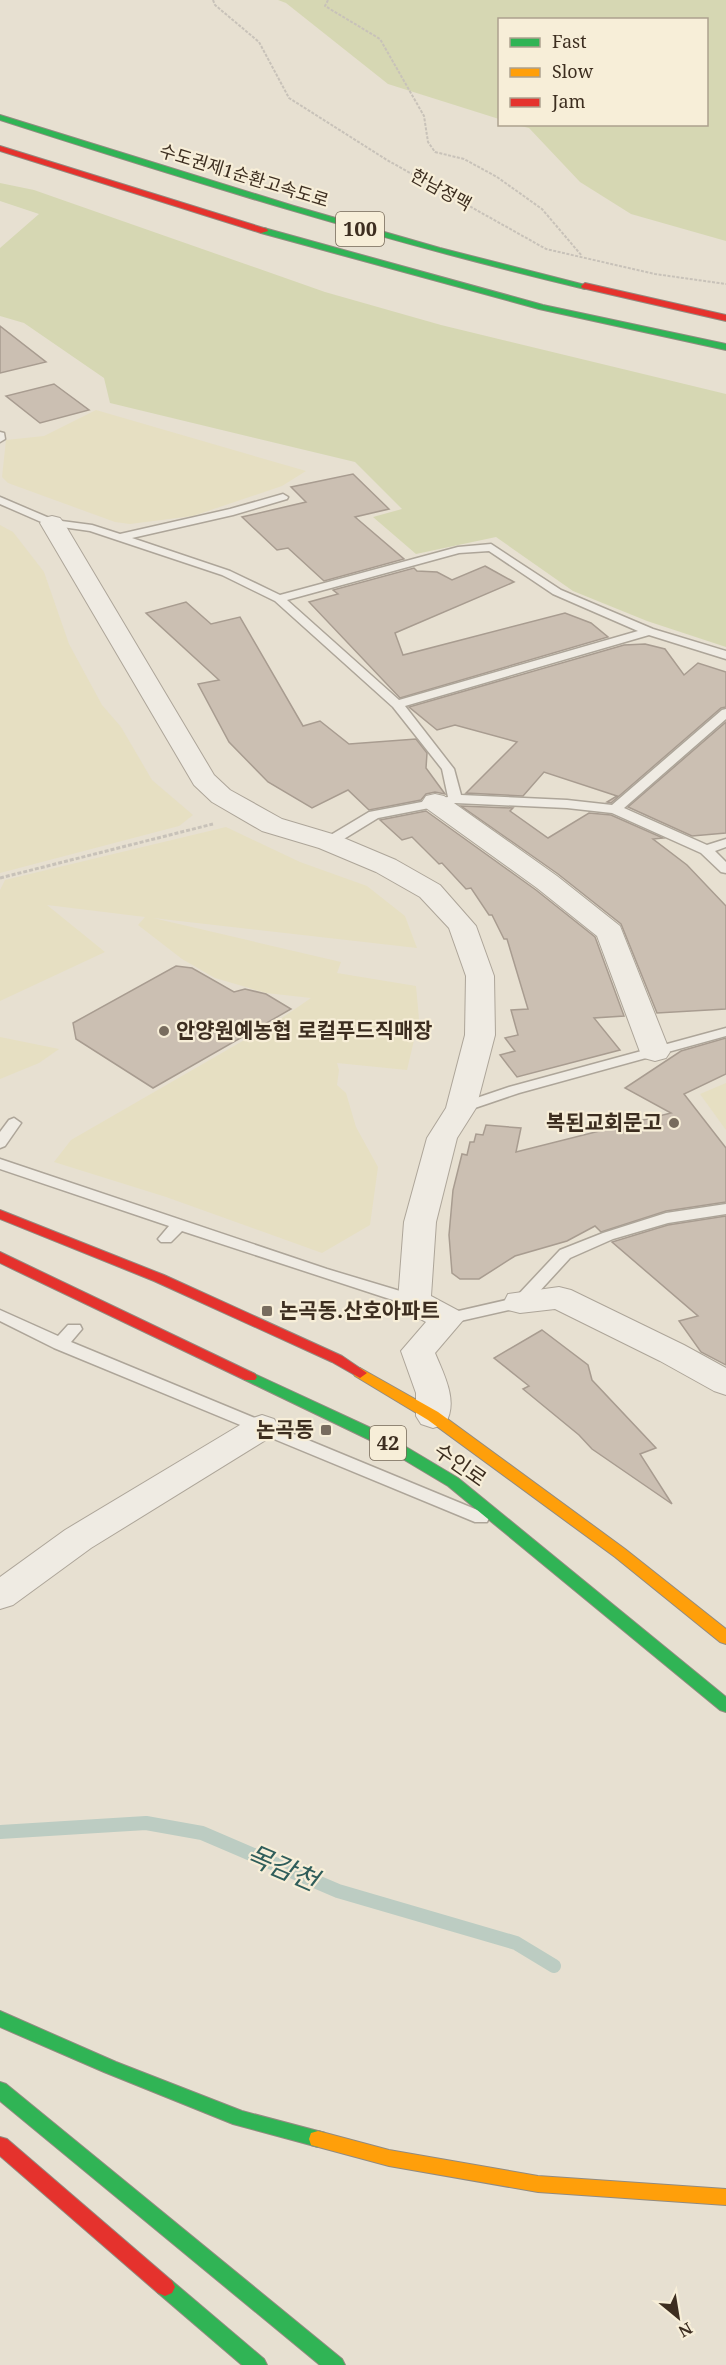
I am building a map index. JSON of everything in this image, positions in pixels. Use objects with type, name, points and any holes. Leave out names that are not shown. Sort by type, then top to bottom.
[{"type":"main road","name":"수도권제1순환고속도로","points":[[0,117],[170,173],[469,260],[726,318]]},
{"type":"main road","name":"100","points":[[0,148],[137,194],[318,248],[536,305],[726,347]]},
{"type":"main road","name":"수인로","points":[[0,1214],[159,1278],[338,1359],[433,1416],[620,1553],[726,1638]]},
{"type":"main road","name":"수인로","points":[[0,1257],[381,1439],[453,1482],[726,1706]]},
{"type":"main road","points":[[0,2019],[110,2067],[240,2118],[389,2158],[537,2184],[726,2197]]},
{"type":"main road","points":[[0,2090],[335,2365]]},
{"type":"main road","points":[[0,2145],[257,2365]]},
{"type":"street","points":[[52,523],[203,779],[221,796],[273,825],[329,842],[386,866],[430,891],[462,926],[480,976],[480,1035],[461,1108],[442,1138],[420,1222],[414,1301],[447,1319],[418,1351],[433,1393],[433,1416]]},
{"type":"street","points":[[445,801],[610,932],[655,1052]]},
{"type":"street","points":[[520,1302],[559,1298],[672,1353],[726,1383]]},
{"type":"street","points":[[0,1596],[78,1539],[262,1427]]},
{"type":"lane","points":[[120,537],[233,512],[283,497]]},
{"type":"lane","points":[[0,500],[52,523],[92,528],[226,573],[279,599],[397,704],[448,769],[445,801]]},
{"type":"lane","points":[[279,599],[458,550],[491,547],[557,592],[650,631],[726,655]]},
{"type":"lane","points":[[397,704],[650,631]]},
{"type":"lane","points":[[615,809],[726,712]]},
{"type":"lane","points":[[329,842],[374,814],[445,801],[567,804],[615,809],[706,850],[726,869]]},
{"type":"lane","points":[[706,850],[726,843]]},
{"type":"lane","points":[[461,1108],[514,1090],[726,1032]]},
{"type":"lane","points":[[0,1143],[14,1123]]},
{"type":"lane","points":[[0,1164],[322,1273],[414,1301]]},
{"type":"lane","points":[[447,1319],[520,1302],[566,1254],[608,1236],[666,1218],[726,1209]]},
{"type":"lane","points":[[166,1239],[179,1225]]},
{"type":"lane","points":[[0,1315],[60,1344],[512,1530]]},
{"type":"lane","points":[[60,1344],[74,1329]]},
{"type":"path","name":"한남정맥","points":[[213,0],[215,5],[259,42],[289,98],[387,160],[546,249],[655,274],[726,284]]},
{"type":"path","points":[[328,0],[325,6],[380,39],[424,116],[428,142],[435,152],[464,159],[497,177],[542,208],[584,257]]},
{"type":"path","points":[[0,878],[252,814]]},
{"type":"shaded area","points":[[96,410],[306,471],[282,486],[193,516],[130,524],[115,522],[8,483],[2,477],[6,440],[44,436]]},
{"type":"shaded area","points":[[0,525],[13,532],[44,572],[69,644],[102,705],[121,727],[152,780],[193,815],[179,826],[0,873]]},
{"type":"shaded area","points":[[226,827],[300,862],[367,886],[405,916],[417,948],[153,918],[341,962],[337,973],[416,986],[419,1019],[407,1070],[337,1063],[339,1070],[337,1085],[346,1093],[356,1127],[378,1167],[370,1225],[322,1253],[166,1197],[54,1162],[71,1140],[279,1020],[311,998],[266,993],[215,978],[182,959],[138,925],[145,917],[47,905],[105,952],[0,1001],[0,890],[5,880]]},
{"type":"shaded area","points":[[0,1037],[59,1049],[39,1063],[0,1079]]},
{"type":"shaded area","points":[[726,1083],[726,1130],[700,1094]]},
{"type":"green space","points":[[278,0],[726,0],[726,241],[631,214],[580,182],[529,128],[521,126],[708,126],[708,18],[498,18],[498,119],[388,84],[286,3]]},
{"type":"green space","points":[[0,183],[34,190],[325,292],[441,325],[726,394],[726,647],[647,621],[573,591],[496,537],[416,554],[373,517],[402,509],[355,462],[110,403],[104,378],[24,323],[0,316],[0,248],[39,214],[0,201]]},
{"type":"building","points":[[0,326],[46,362],[0,373]]},
{"type":"building","points":[[54,384],[89,410],[40,423],[6,396]]},
{"type":"building","points":[[353,474],[389,509],[355,517],[404,559],[324,581],[288,548],[277,550],[242,517],[306,502],[291,487]]},
{"type":"building","points":[[485,566],[514,582],[395,633],[403,655],[565,613],[591,623],[608,637],[400,698],[309,602],[338,594],[333,590],[414,568],[417,571],[437,572],[452,580]]},
{"type":"building","points":[[186,602],[211,624],[240,617],[303,726],[320,721],[349,744],[416,739],[427,753],[426,768],[445,794],[435,792],[426,794],[421,800],[369,810],[348,790],[312,808],[268,782],[229,742],[198,684],[219,680],[146,613]]},
{"type":"building","points":[[645,644],[665,649],[684,675],[698,663],[726,672],[726,707],[721,708],[611,803],[607,802],[617,796],[544,772],[523,796],[466,793],[517,742],[455,725],[437,730],[409,707],[624,645]]},
{"type":"building","points":[[726,722],[726,833],[692,836],[628,807]]},
{"type":"building","points":[[461,806],[513,808],[510,811],[548,838],[589,813],[611,815],[663,838],[653,839],[687,865],[726,906],[726,1009],[657,1013],[621,924],[558,874]]},
{"type":"building","points":[[426,811],[536,890],[595,937],[624,1016],[594,1018],[620,1050],[517,1077],[500,1055],[515,1051],[505,1038],[518,1035],[511,1010],[528,1009],[507,939],[504,939],[492,915],[489,915],[471,888],[466,889],[442,863],[439,864],[412,837],[402,840],[380,820]]},
{"type":"building","name":"안양원예농협 로컬푸드직매장","points":[[176,966],[192,968],[234,992],[245,989],[266,994],[291,1009],[153,1088],[76,1039],[73,1023]]},
{"type":"building","points":[[726,1038],[726,1074],[684,1094],[726,1148],[726,1202],[666,1211],[601,1232],[595,1226],[567,1241],[515,1256],[479,1279],[460,1279],[452,1273],[449,1235],[453,1190],[462,1154],[467,1155],[470,1142],[474,1142],[476,1134],[483,1135],[486,1125],[521,1128],[516,1152],[671,1113],[625,1088],[681,1051]]},
{"type":"building","points":[[726,1216],[726,1365],[701,1352],[679,1321],[698,1316],[612,1242],[668,1225]]},
{"type":"building","points":[[542,1330],[588,1365],[592,1380],[656,1448],[640,1454],[672,1504],[592,1449],[579,1435],[523,1389],[529,1386],[494,1358]]},
{"type":"waterway","name":"목감천","points":[[0,1832],[146,1823],[202,1833],[338,1891],[516,1943],[554,1966]]},
{"type":"traffic: fast","points":[[0,117],[291,208],[437,249],[585,286]]},
{"type":"traffic: fast","points":[[264,231],[542,307],[726,347]]},
{"type":"traffic: fast","points":[[250,1377],[381,1439],[453,1482],[726,1706]]},
{"type":"traffic: fast","points":[[0,2019],[110,2067],[240,2118],[318,2139]]},
{"type":"traffic: fast","points":[[0,2090],[335,2365]]},
{"type":"traffic: fast","points":[[165,2287],[257,2365]]},
{"type":"traffic: slow","points":[[360,1373],[433,1416],[620,1553],[726,1638]]},
{"type":"traffic: slow","points":[[318,2139],[389,2158],[538,2184],[726,2197]]},
{"type":"traffic: jam","points":[[0,148],[264,231]]},
{"type":"traffic: jam","points":[[585,286],[726,318]]},
{"type":"traffic: jam","points":[[0,1214],[159,1278],[337,1359],[360,1373]]},
{"type":"traffic: jam","points":[[0,1257],[250,1377]]},
{"type":"traffic: jam","points":[[0,2145],[165,2287]]},
{"type":"place","name":"안양원예농협 로컬푸드직매장","points":[[164,1031]]},
{"type":"place","name":"복된교회문고","points":[[674,1123]]},
{"type":"place","name":"논곡동.산호아파트","points":[[267,1311]]},
{"type":"place","name":"논곡동","points":[[326,1430]]}]
